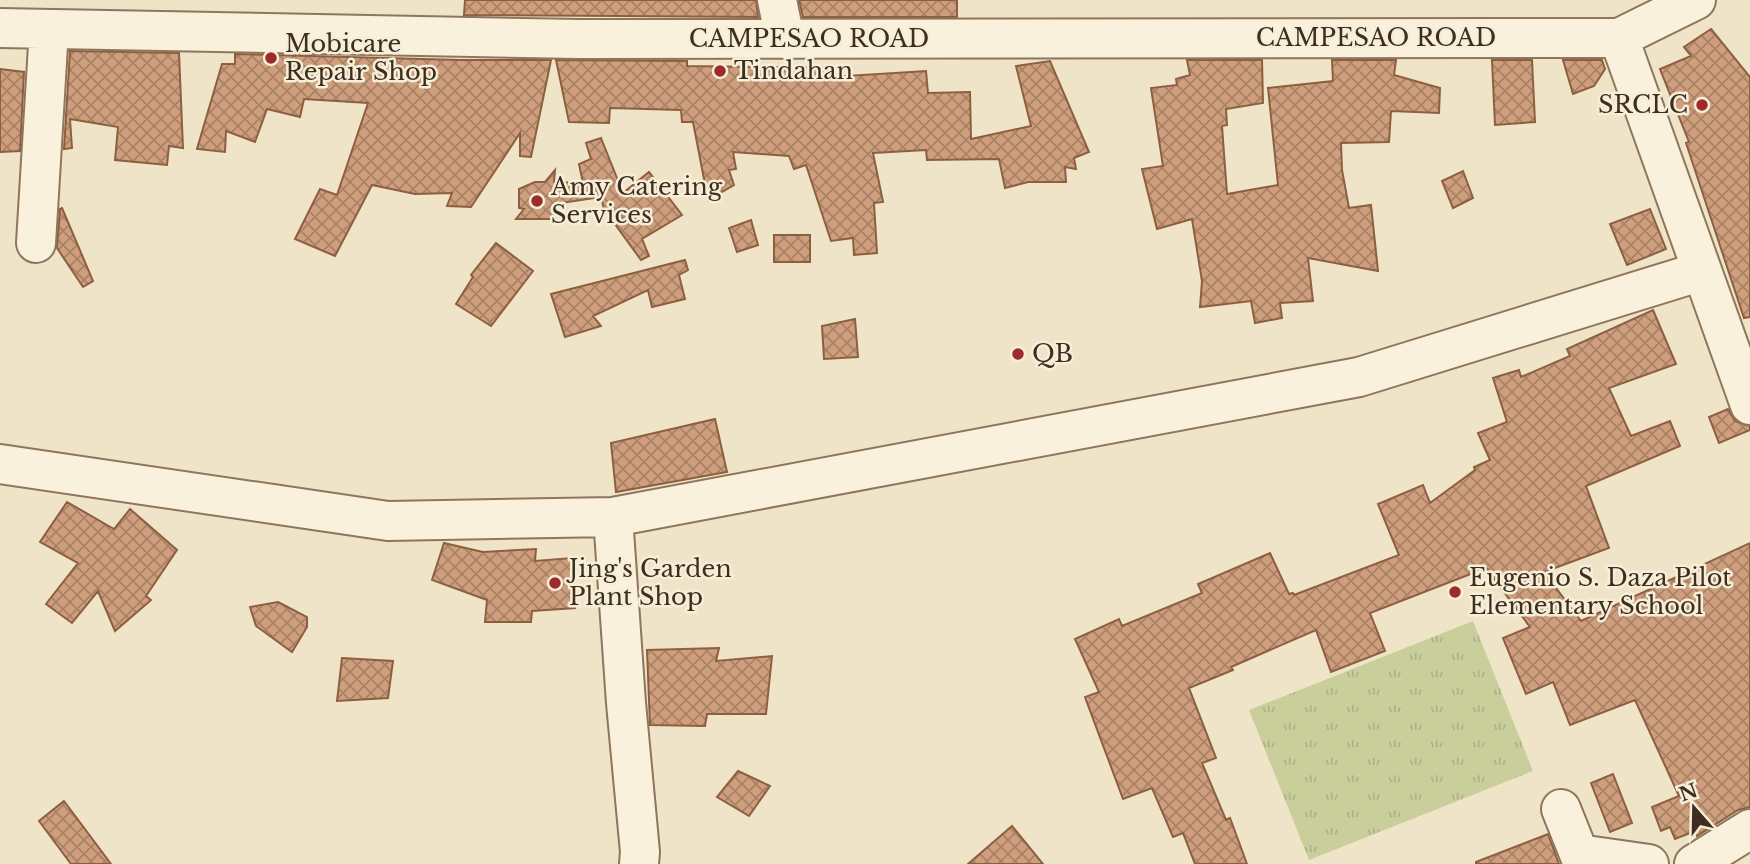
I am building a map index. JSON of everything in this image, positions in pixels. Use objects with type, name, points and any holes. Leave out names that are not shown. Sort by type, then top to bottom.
[{"type":"street","points":[[777,0],[785,39]]},
{"type":"street","points":[[1696,0],[1619,38],[1750,405]]},
{"type":"street","name":"CAMPESAO ROAD","points":[[0,28],[579,39],[1619,38]]},
{"type":"street","points":[[36,243],[49,29]]},
{"type":"street","points":[[0,464],[388,521],[613,517],[1359,377],[1702,271]]},
{"type":"street","points":[[613,517],[639,864]]},
{"type":"street","points":[[1562,809],[1581,859],[1649,864]]},
{"type":"street","points":[[1693,864],[1750,829]]},
{"type":"green space","points":[[1473,621],[1533,771],[1309,860],[1249,710]]},
{"type":"building","points":[[465,0],[756,0],[758,17],[464,15]]},
{"type":"building","points":[[799,0],[957,0],[957,17],[803,17]]},
{"type":"building","points":[[1711,29],[1750,77],[1750,317],[1744,318],[1686,143],[1689,142],[1660,69],[1691,56],[1684,47]]},
{"type":"building","points":[[70,51],[179,53],[183,148],[169,146],[167,165],[115,160],[118,127],[70,119],[72,148],[64,149]]},
{"type":"building","points":[[235,54],[551,60],[531,157],[520,156],[520,133],[471,207],[447,206],[452,193],[415,194],[372,185],[335,256],[295,239],[320,189],[337,195],[368,103],[304,99],[300,117],[267,109],[255,142],[226,131],[225,152],[197,149],[222,64],[235,64]]},
{"type":"building","points":[[556,60],[687,61],[687,66],[830,68],[830,77],[926,71],[928,93],[970,92],[971,139],[1031,126],[1016,66],[1050,61],[1089,152],[1074,158],[1076,169],[1065,167],[1066,182],[1028,182],[1005,188],[999,159],[927,160],[926,150],[873,153],[883,202],[874,203],[877,253],[854,255],[853,238],[831,241],[806,165],[794,169],[789,156],[733,152],[736,169],[729,170],[734,185],[708,200],[693,122],[682,122],[681,110],[610,108],[609,123],[569,122]]},
{"type":"building","points":[[1187,60],[1262,60],[1263,103],[1226,109],[1227,125],[1222,126],[1227,194],[1278,185],[1268,88],[1333,81],[1332,60],[1396,60],[1394,75],[1440,88],[1439,113],[1391,111],[1389,142],[1341,143],[1342,170],[1349,208],[1371,205],[1378,271],[1308,258],[1313,301],[1280,303],[1282,318],[1255,323],[1251,301],[1200,307],[1202,281],[1192,219],[1157,229],[1142,169],[1163,166],[1151,88],[1177,85],[1176,79],[1190,75]]},
{"type":"building","points":[[1492,60],[1532,60],[1535,122],[1495,125]]},
{"type":"building","points":[[1563,60],[1602,60],[1605,69],[1594,86],[1573,94]]},
{"type":"building","points":[[0,69],[24,72],[20,151],[0,152]]},
{"type":"building","points":[[601,138],[623,193],[649,172],[682,215],[642,239],[649,256],[641,260],[604,209],[601,197],[554,204],[554,219],[516,219],[524,209],[519,208],[519,189],[535,182],[545,182],[555,170],[554,182],[583,183],[579,164],[591,159],[586,143]]},
{"type":"building","points":[[1463,171],[1473,198],[1453,208],[1442,181]]},
{"type":"building","points":[[62,208],[93,281],[83,287],[57,248]]},
{"type":"building","points":[[1650,209],[1666,249],[1627,265],[1610,224]]},
{"type":"building","points":[[751,220],[758,245],[737,252],[729,228]]},
{"type":"building","points":[[774,235],[810,235],[810,262],[774,262]]},
{"type":"building","points":[[496,243],[533,271],[491,326],[456,304],[473,277],[471,275]]},
{"type":"building","points":[[685,260],[688,270],[679,275],[685,299],[652,307],[648,290],[593,316],[601,326],[565,337],[551,294]]},
{"type":"building","points":[[1653,310],[1676,364],[1609,388],[1631,436],[1670,421],[1680,446],[1586,486],[1609,548],[1544,572],[1581,621],[1750,543],[1750,807],[1738,810],[1697,836],[1695,831],[1675,839],[1670,827],[1661,831],[1652,807],[1679,796],[1635,700],[1570,725],[1553,682],[1526,694],[1503,638],[1530,627],[1486,568],[1370,613],[1385,651],[1331,672],[1316,630],[1189,688],[1216,758],[1202,763],[1226,820],[1230,818],[1247,864],[1195,864],[1183,833],[1173,837],[1152,788],[1123,799],[1085,697],[1099,692],[1075,639],[1119,619],[1122,626],[1202,593],[1198,584],[1270,553],[1289,594],[1294,595],[1399,555],[1378,504],[1423,485],[1430,503],[1475,470],[1474,467],[1490,460],[1478,433],[1507,422],[1493,378],[1519,370],[1521,377],[1570,356],[1567,349]]},
{"type":"building","points":[[855,319],[858,357],[824,359],[822,326]]},
{"type":"building","points":[[1728,409],[1735,421],[1750,426],[1750,430],[1719,443],[1709,417]]},
{"type":"building","points":[[715,419],[727,472],[616,492],[611,443]]},
{"type":"building","points":[[67,502],[114,529],[130,509],[177,550],[146,596],[151,600],[115,631],[98,591],[72,623],[46,604],[78,563],[40,542]]},
{"type":"building","points":[[444,543],[483,552],[536,549],[535,561],[572,558],[575,608],[532,611],[531,622],[485,622],[487,600],[432,580]]},
{"type":"building","points":[[278,602],[307,617],[307,627],[292,652],[256,626],[250,607]]},
{"type":"building","points":[[719,648],[716,661],[772,656],[766,714],[707,714],[705,726],[650,725],[647,650]]},
{"type":"building","points":[[342,658],[393,661],[388,698],[337,701]]},
{"type":"building","points":[[738,771],[770,786],[749,816],[717,797]]},
{"type":"building","points":[[1613,774],[1632,823],[1610,832],[1591,783]]},
{"type":"building","points":[[64,801],[111,864],[71,864],[39,821]]},
{"type":"building","points":[[1012,826],[1043,864],[968,864]]},
{"type":"building","points":[[1548,834],[1559,864],[1476,864],[1476,862]]},
{"type":"place","name":"Mobicare Repair Shop","points":[[271,58]]},
{"type":"place","name":"Tindahan","points":[[720,71]]},
{"type":"place","name":"SRCLC","points":[[1702,105]]},
{"type":"place","name":"Amy Catering Services","points":[[537,201]]},
{"type":"place","name":"QB","points":[[1018,354]]},
{"type":"place","name":"Jing's Garden Plant Shop","points":[[555,583]]},
{"type":"place","name":"Eugenio S. Daza Pilot Elementary School","points":[[1455,592]]}]
